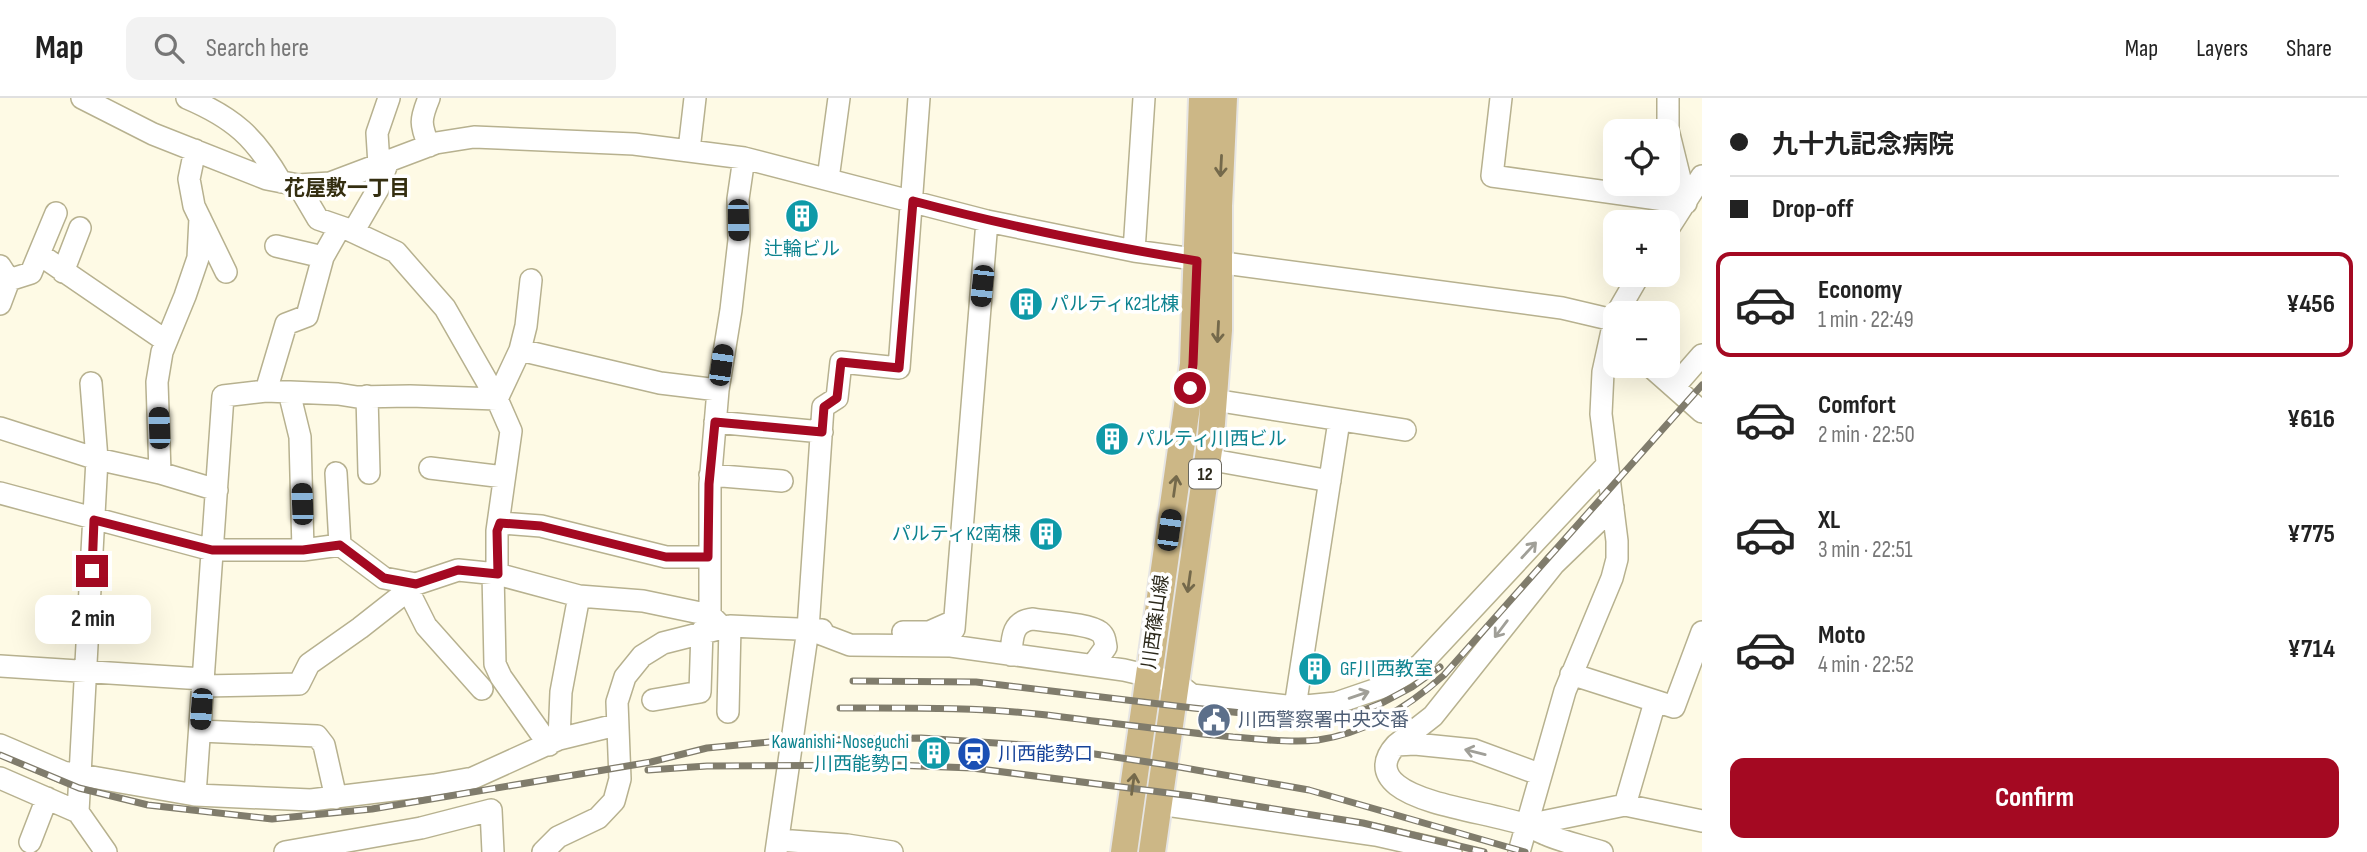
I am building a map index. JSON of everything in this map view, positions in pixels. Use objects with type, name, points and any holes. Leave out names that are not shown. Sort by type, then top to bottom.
[{"type":"main road","name":"川西篠山線","points":[[1152,852],[1207,460],[1219,330],[1208,262],[1202,98]]},
{"type":"main road","name":"川西篠山線","points":[[1124,852],[1208,262],[1224,98]]},
{"type":"street","points":[[82,98],[153,134],[267,179],[290,184],[330,183],[429,146],[474,137],[634,144],[744,158],[987,221],[1133,251],[1562,307],[1603,320]]},
{"type":"street","points":[[187,98],[219,112],[239,126],[318,219],[396,252],[445,308],[497,400],[510,431],[497,531],[493,636],[495,664],[501,677],[553,742]]},
{"type":"street","points":[[266,391],[286,324],[307,316],[323,257],[378,189],[383,163],[377,133],[389,98]]},
{"type":"street","points":[[429,98],[421,117],[422,129],[429,146]]},
{"type":"street","points":[[689,150],[695,98]]},
{"type":"street","points":[[828,179],[839,98]]},
{"type":"street","points":[[891,852],[847,845],[777,846],[808,629],[824,407],[837,398],[841,362],[899,368],[919,98]]},
{"type":"street","points":[[1133,251],[1144,98]]},
{"type":"street","points":[[1501,98],[1492,176],[1686,203]]},
{"type":"street","points":[[1668,98],[1668,130],[1686,203]]},
{"type":"street","points":[[195,150],[189,179],[194,206],[226,272]]},
{"type":"street","points":[[728,712],[716,625],[708,604],[711,562],[708,557],[710,475],[718,390],[739,240],[738,199],[744,158]]},
{"type":"street","points":[[1680,212],[1702,176]]},
{"type":"street","points":[[0,304],[5,273],[31,273],[56,213]]},
{"type":"street","points":[[160,473],[157,382],[162,352],[198,258],[200,218]]},
{"type":"street","points":[[938,646],[946,641],[954,625],[987,221]]},
{"type":"street","points":[[63,272],[80,228]]},
{"type":"street","points":[[275,246],[323,257]]},
{"type":"street","points":[[39,254],[166,341]]},
{"type":"street","points":[[497,400],[520,350],[526,326],[531,280]]},
{"type":"street","points":[[520,350],[660,383],[718,390]]},
{"type":"street","points":[[1674,387],[1702,355]]},
{"type":"street","points":[[1519,852],[1539,774],[1571,674],[1612,578],[1617,559],[1601,414],[1603,372]]},
{"type":"street","points":[[1664,378],[1702,412]]},
{"type":"street","points":[[78,812],[97,459],[91,383]]},
{"type":"street","points":[[195,794],[223,396],[266,391],[497,400]]},
{"type":"street","points":[[289,392],[300,437],[303,550]]},
{"type":"street","points":[[367,396],[369,473]]},
{"type":"street","points":[[1213,400],[1405,430]]},
{"type":"street","points":[[1295,707],[1339,421]]},
{"type":"street","points":[[715,422],[822,432]]},
{"type":"street","points":[[0,428],[97,459],[160,473],[217,490]]},
{"type":"street","points":[[1207,460],[1330,481]]},
{"type":"street","points":[[808,629],[850,645],[938,646],[1093,665],[1175,682],[1192,695],[1295,707],[1336,703],[1386,686],[1420,665],[1606,466]]},
{"type":"street","points":[[430,468],[504,477]]},
{"type":"street","points":[[335,473],[340,545]]},
{"type":"street","points":[[710,475],[782,481]]},
{"type":"street","points":[[0,493],[212,550],[303,550],[340,545],[384,578],[412,587]]},
{"type":"street","points":[[1602,852],[1546,835],[1527,825],[1407,792],[1395,784],[1385,766],[1386,755],[1433,716],[1553,564],[1613,507]]},
{"type":"street","points":[[500,523],[541,526],[666,557],[708,557]]},
{"type":"street","points":[[0,666],[203,683],[299,684],[309,664],[412,587],[458,570],[495,574],[579,596],[643,601],[716,625],[929,632],[954,625]]},
{"type":"street","points":[[412,587],[426,626],[482,689]]},
{"type":"street","points":[[553,742],[579,596]]},
{"type":"street","points":[[1011,655],[1012,634],[1017,625],[1024,620],[1033,619],[1090,628],[1101,633],[1105,637],[1106,647],[1093,665]]},
{"type":"street","points":[[653,700],[700,692],[716,625]]},
{"type":"street","points":[[543,852],[558,837],[598,818],[614,801],[620,779],[617,702],[625,677],[642,656],[663,643],[716,625]]},
{"type":"street","points":[[954,625],[958,636],[970,649]]},
{"type":"street","points":[[1571,674],[1674,707],[1702,632]]},
{"type":"street","points":[[1625,806],[1655,702]]},
{"type":"street","points":[[200,731],[317,736],[324,744],[335,798]]},
{"type":"street","points":[[0,746],[62,772],[195,794],[269,800],[335,798],[473,778],[553,742],[617,734]]},
{"type":"street","points":[[1396,744],[1474,750],[1539,774]]},
{"type":"street","points":[[0,778],[78,812],[106,852]]},
{"type":"street","points":[[30,842],[47,798]]},
{"type":"street","points":[[1159,804],[1376,844],[1451,852]]},
{"type":"street","points":[[1527,825],[1625,806],[1702,821]]},
{"type":"street","points":[[288,852],[421,828],[491,810],[492,852]]},
{"type":"railway","points":[[840,708],[944,708],[1021,712],[1210,735],[1286,741],[1336,737],[1370,725],[1416,698],[1444,675],[1702,385]]},
{"type":"railway","points":[[853,681],[976,682],[1193,708],[1293,718],[1328,718],[1359,712],[1382,703],[1412,687],[1440,667]]},
{"type":"railway","points":[[0,755],[79,788],[148,805],[272,819],[372,809],[651,762],[707,748],[779,741],[921,738],[1041,746],[1309,790],[1525,852]]},
{"type":"railway","points":[[648,770],[707,766],[893,765],[972,768],[1192,796],[1363,823],[1484,852]]},
{"type":"place","name":"辻輪ビル","points":[[802,216]]},
{"type":"place","name":"パルティK2北棟","points":[[1026,304]]},
{"type":"place","name":"パルティ川西ビル","points":[[1112,439]]},
{"type":"place","name":"パルティK2南棟","points":[[1046,534]]},
{"type":"place","name":"GF川西教室","points":[[1315,669]]},
{"type":"place","name":"川西警察署中央交番","points":[[1214,720]]},
{"type":"place","name":"Kawanishi-Noseguchi 川西能勢口","points":[[934,753]]},
{"type":"place","name":"川西能勢口","points":[[974,754]]},
{"type":"district","name":"花屋敷一丁目","points":[[347,188]]},
{"type":"route","points":[[92,571],[94,520],[212,550],[303,550],[340,545],[384,578],[416,584],[458,570],[498,574],[497,531],[500,523],[541,526],[591,537],[644,554],[708,557],[709,484],[715,422],[822,432],[824,407],[837,398],[841,362],[899,368],[913,201],[987,221],[1133,251],[1197,261],[1190,388]]}]
